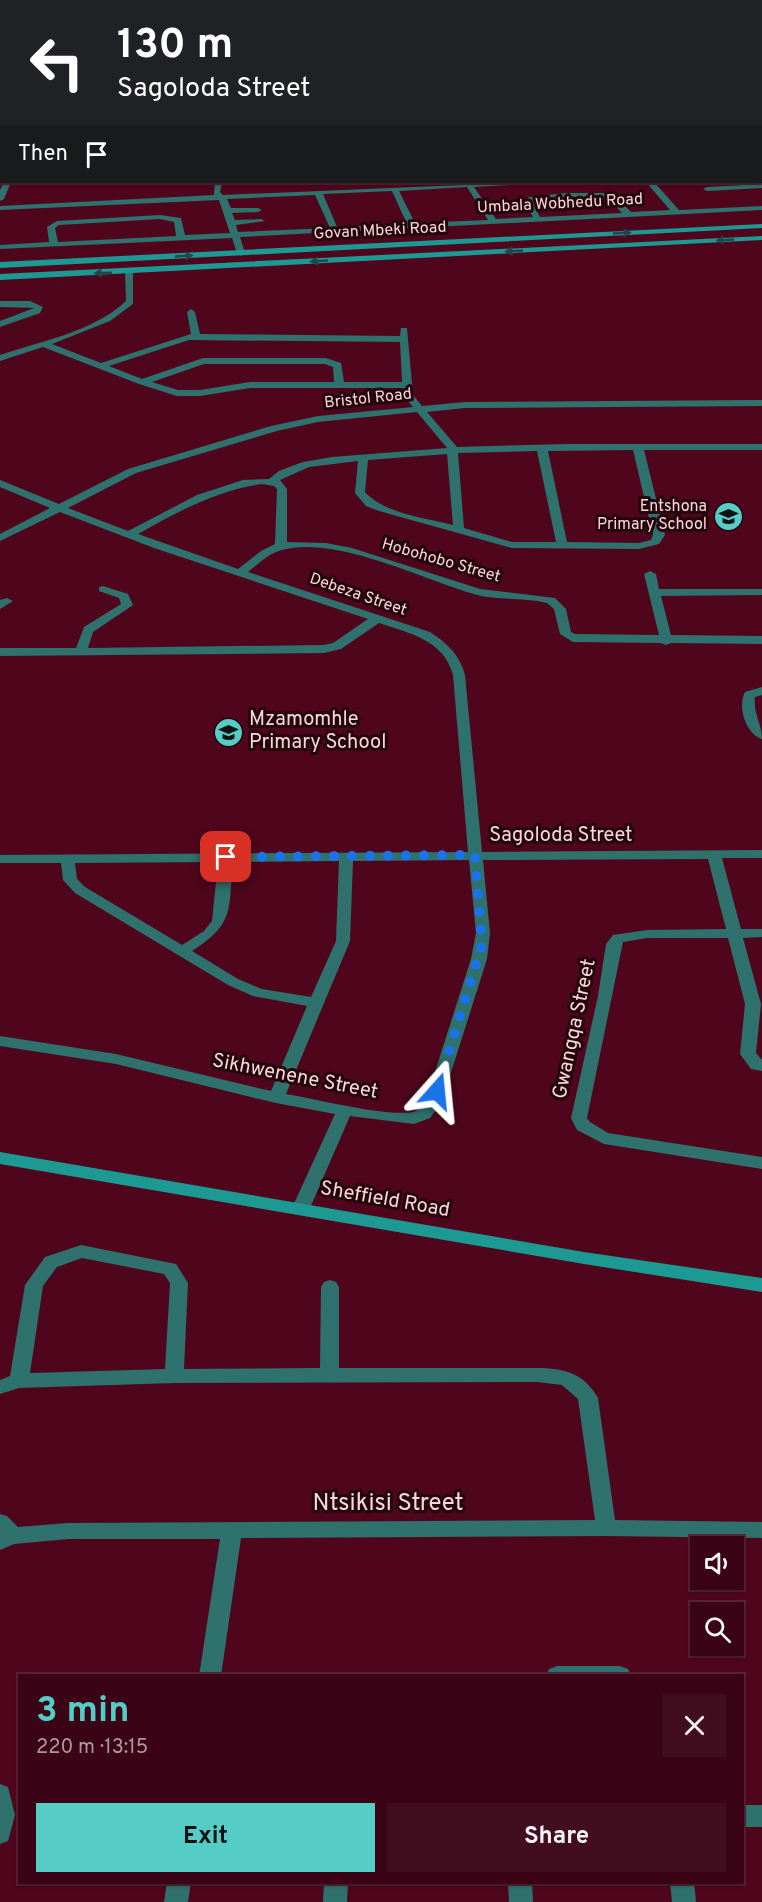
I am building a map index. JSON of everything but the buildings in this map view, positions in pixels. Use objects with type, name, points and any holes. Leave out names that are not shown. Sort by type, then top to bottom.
[{"type":"main road","name":"Govan Mbeki Road","points":[[0,265],[762,225]]},
{"type":"main road","name":"Govan Mbeki Road","points":[[0,277],[762,238]]},
{"type":"main road","name":"Sheffield Road","points":[[0,1158],[584,1258],[762,1286]]},
{"type":"street","points":[[0,199],[7,183]]},
{"type":"street","points":[[218,183],[216,193],[221,197],[227,211],[241,253]]},
{"type":"street","points":[[0,208],[498,183]]},
{"type":"street","points":[[651,183],[677,213]]},
{"type":"street","points":[[701,183],[713,196]]},
{"type":"street","points":[[469,184],[494,222]]},
{"type":"street","points":[[707,189],[762,186]]},
{"type":"street","points":[[394,188],[413,227]]},
{"type":"street","points":[[318,192],[335,231]]},
{"type":"street","points":[[538,220],[530,203],[532,199],[564,192],[609,195],[629,215]]},
{"type":"street","points":[[109,203],[112,219]]},
{"type":"street","points":[[720,203],[726,210]]},
{"type":"street","name":"Umbala Wobhedu Road","points":[[0,247],[762,208]]},
{"type":"street","points":[[227,211],[258,210]]},
{"type":"street","points":[[54,245],[51,227],[57,224],[112,219],[175,218],[178,220],[182,238]]},
{"type":"street","points":[[231,223],[261,221]]},
{"type":"street","points":[[0,358],[92,325],[123,311],[130,302],[129,272]]},
{"type":"street","points":[[0,304],[30,304],[39,307],[37,312],[0,324]]},
{"type":"street","points":[[191,312],[196,336]]},
{"type":"street","points":[[100,366],[157,345],[196,336],[297,333],[404,334],[406,385],[417,408],[452,448],[459,531]]},
{"type":"street","points":[[144,339],[157,345]]},
{"type":"street","points":[[42,343],[142,382],[185,393],[250,385],[406,385]]},
{"type":"street","points":[[142,382],[203,361],[326,361],[338,365],[339,385]]},
{"type":"street","name":"Bristol Road","points":[[0,538],[56,508],[143,467],[275,428],[330,417],[465,405],[762,404]]},
{"type":"street","points":[[272,481],[305,464],[452,448],[762,447]]},
{"type":"street","points":[[543,448],[562,545]]},
{"type":"street","points":[[363,458],[359,488],[363,499],[383,509],[512,545],[639,546],[649,544],[659,538],[638,448]]},
{"type":"street","points":[[128,535],[192,501],[254,481],[272,481],[278,483],[282,489],[279,534],[281,546]]},
{"type":"street","name":"Debeza Street","points":[[0,483],[56,508],[128,535],[426,635],[442,645],[456,661],[475,855]]},
{"type":"street","name":"Hobohobo Street","points":[[240,573],[264,554],[281,546],[308,543],[334,546],[478,592],[497,596],[541,596],[553,600],[558,605],[566,634],[573,638],[666,641],[762,640]]},
{"type":"street","points":[[650,574],[666,641]]},
{"type":"street","points":[[81,652],[88,630],[127,605],[124,596],[104,589]]},
{"type":"street","points":[[656,593],[762,592]]},
{"type":"street","points":[[0,652],[324,649],[343,643],[377,619]]},
{"type":"street","points":[[762,691],[749,694],[746,702],[755,730],[762,735]]},
{"type":"street","name":"Sagoloda Street","points":[[0,859],[762,854]]},
{"type":"street","name":"Sikhwenene Street","points":[[0,1041],[116,1059],[276,1098],[401,1119],[414,1118],[424,1114],[434,1101],[482,945],[475,855]]},
{"type":"street","points":[[714,855],[753,1004],[747,1054],[757,1065],[762,1066]]},
{"type":"street","points":[[276,1098],[343,941],[345,856]]},
{"type":"street","points":[[182,951],[209,934],[219,921],[226,857]]},
{"type":"street","points":[[67,858],[68,874],[73,884],[247,990],[318,1003]]},
{"type":"street","name":"Gwangqa Street","points":[[762,933],[630,935],[618,938],[614,944],[608,988],[579,1118],[583,1126],[604,1138],[762,1163]]},
{"type":"street","points":[[301,1208],[345,1110]]},
{"type":"street","points":[[20,1381],[34,1286],[51,1262],[81,1251],[170,1269],[179,1283],[174,1376]]},
{"type":"street","points":[[328,1376],[330,1287]]},
{"type":"street","points":[[0,1387],[20,1381],[174,1376],[553,1376],[577,1382],[584,1389],[591,1411],[606,1528]]},
{"type":"street","name":"Ntsikisi Street","points":[[5,1533],[606,1528],[762,1530]]},
{"type":"street","points":[[210,1674],[232,1530]]},
{"type":"street","points":[[0,1795],[3,1815],[0,1833]]},
{"type":"street","points":[[744,1816],[762,1816]]},
{"type":"street","points":[[176,1902],[179,1884]]},
{"type":"street","points":[[335,1902],[336,1884]]},
{"type":"street","points":[[520,1884],[521,1902]]},
{"type":"street","points":[[682,1884],[684,1902]]},
{"type":"place","name":"Entshona Primary School","points":[[728,516]]},
{"type":"place","name":"Mzamomhle Primary School","points":[[228,732]]},
{"type":"route","points":[[226,857],[475,855],[483,933],[482,945],[437,1091]]}]
